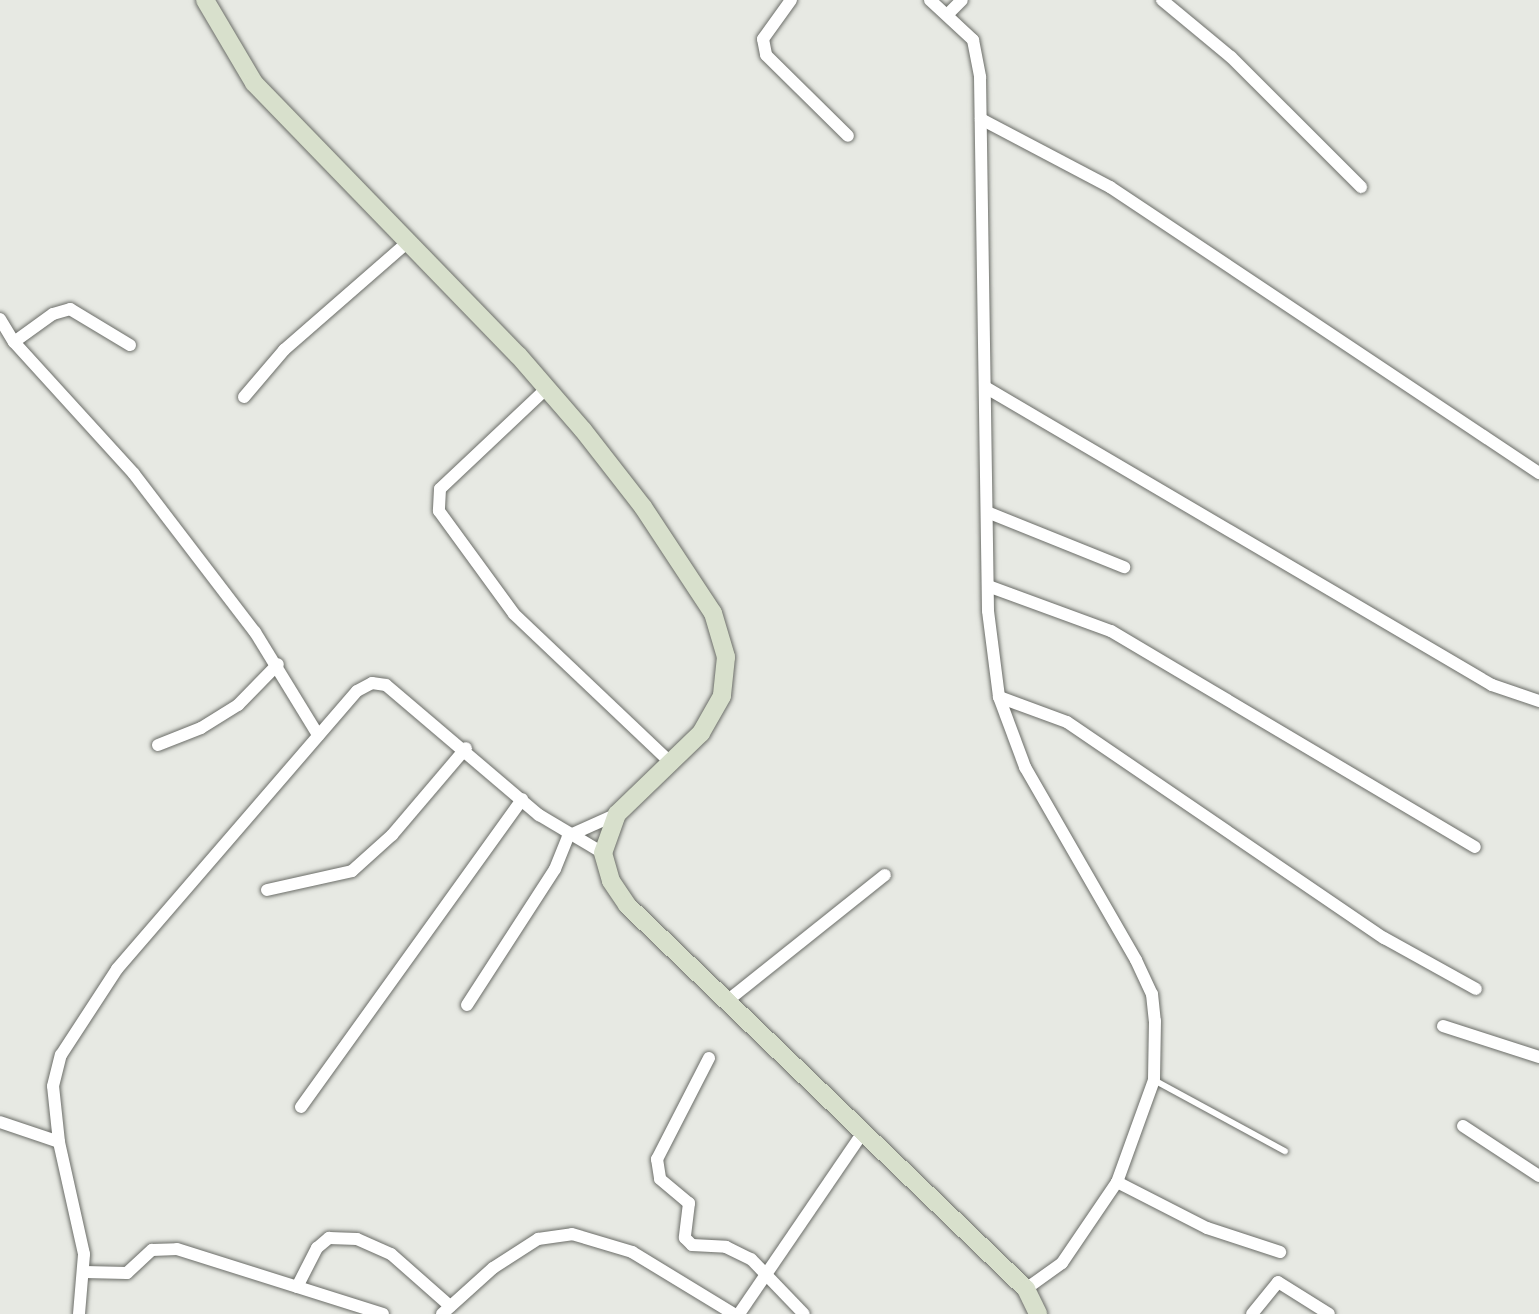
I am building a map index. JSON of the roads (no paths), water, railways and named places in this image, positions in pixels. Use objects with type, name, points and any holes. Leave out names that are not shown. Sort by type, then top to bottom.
[{"type":"street","points":[[205,0],[254,83],[547,388],[643,507],[701,593],[721,632],[726,675],[722,696],[701,733],[617,814],[568,836],[555,869],[467,1005]]},
{"type":"street","points":[[791,0],[763,39],[766,55],[848,136]]},
{"type":"street","points":[[617,814],[603,853],[611,881],[627,905],[863,1132],[1031,1306],[1117,1182],[1154,1080],[1152,994],[1025,767],[999,697],[988,586],[981,119],[973,40],[949,13],[930,0]]},
{"type":"street","points":[[949,13],[962,0]]},
{"type":"street","points":[[1162,0],[1231,57],[1361,187]]},
{"type":"street","points":[[981,119],[1110,187],[1539,473]]},
{"type":"street","points":[[244,397],[284,350],[408,242]]},
{"type":"street","points":[[14,342],[53,314],[70,309],[130,345]]},
{"type":"street","points":[[0,319],[14,342],[134,474],[278,664],[318,735]]},
{"type":"street","points":[[985,387],[1492,685],[1539,701]]},
{"type":"street","points":[[547,388],[440,489],[439,511],[514,614],[670,762]]},
{"type":"street","points":[[987,512],[1124,567]]},
{"type":"street","points":[[988,586],[1111,631],[1475,847]]},
{"type":"street","points":[[158,745],[201,728],[238,705],[278,664]]},
{"type":"street","points":[[79,1314],[85,1272],[59,1142],[53,1086],[61,1055],[117,969],[357,691],[372,683],[401,695],[568,836],[603,853]]},
{"type":"street","points":[[999,697],[1067,722],[1384,938],[1476,989]]},
{"type":"street","points":[[267,890],[352,871],[392,835],[466,748]]},
{"type":"street","points":[[301,1107],[522,799]]},
{"type":"street","points":[[727,1001],[885,875]]},
{"type":"street","points":[[1443,1026],[1539,1057]]},
{"type":"street","points":[[709,1058],[657,1159],[660,1179],[689,1203],[685,1238],[692,1245],[726,1247],[767,1273],[804,1314]]},
{"type":"street","points":[[0,1122],[59,1142]]},
{"type":"street","points":[[1463,1126],[1539,1176]]},
{"type":"street","points":[[297,1287],[317,1248],[329,1238],[357,1239],[391,1254],[446,1310],[538,1239],[572,1234],[632,1252],[736,1314],[863,1132]]},
{"type":"street","points":[[1117,1182],[1207,1228],[1280,1252]]},
{"type":"street","points":[[85,1272],[127,1273],[143,1256],[163,1247],[383,1314]]},
{"type":"street","points":[[1252,1314],[1278,1282],[1329,1314]]},
{"type":"lane","points":[[1154,1080],[1285,1151]]}]
